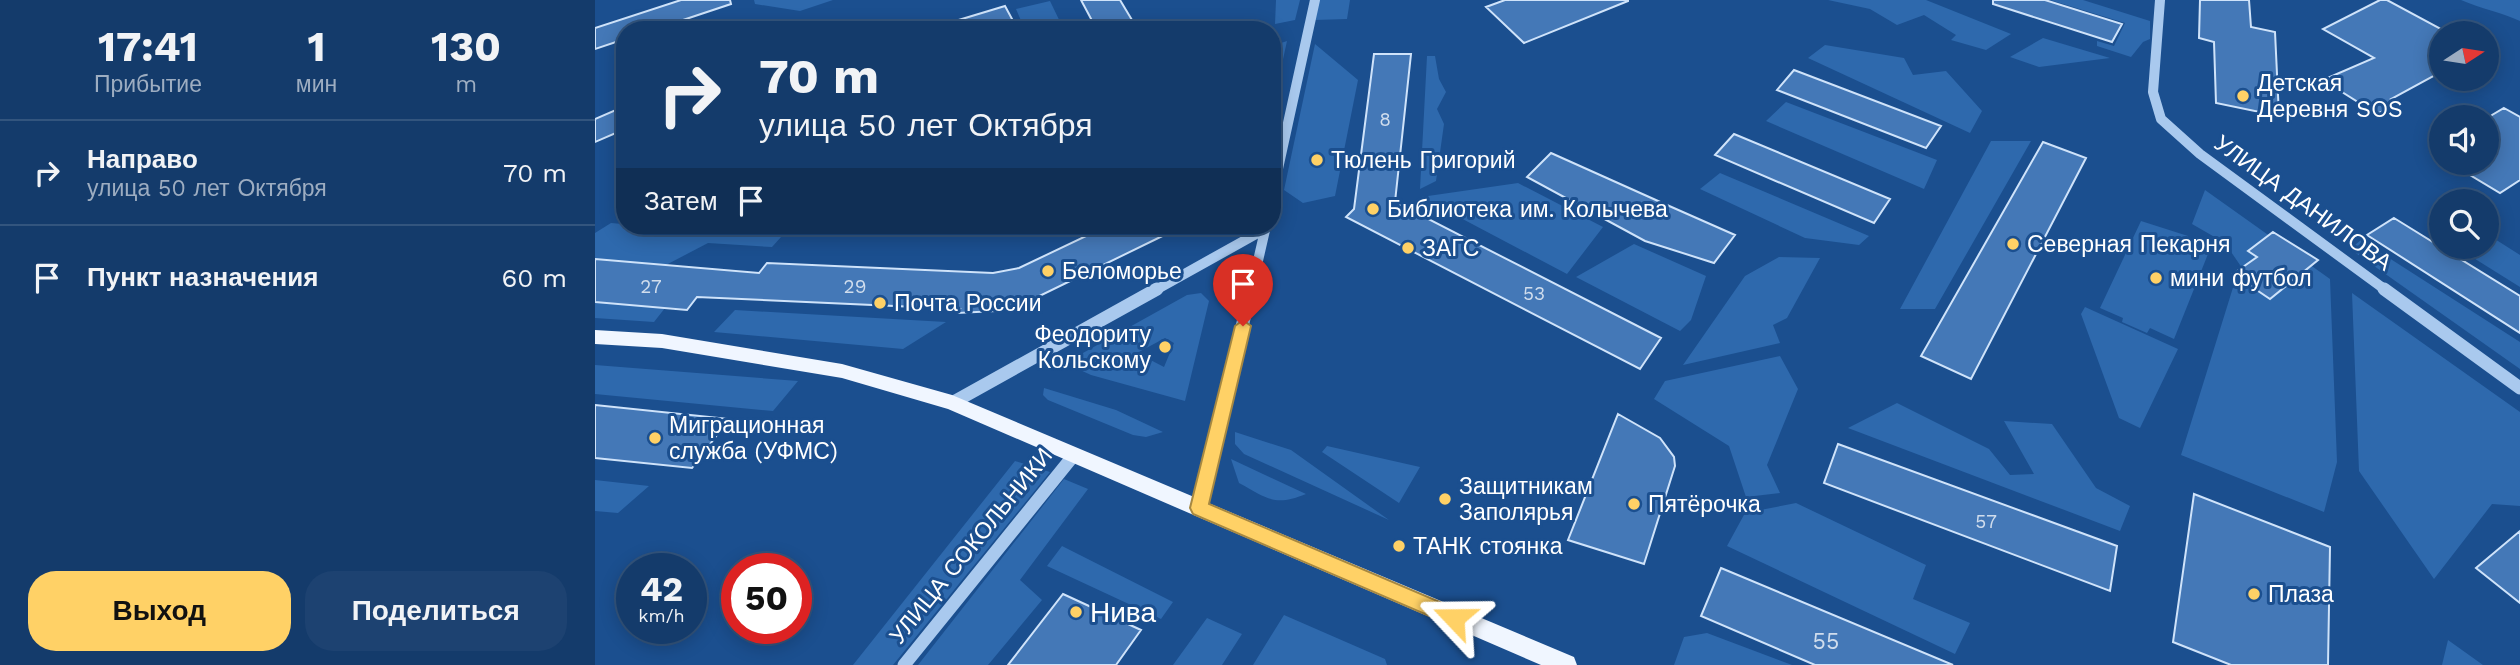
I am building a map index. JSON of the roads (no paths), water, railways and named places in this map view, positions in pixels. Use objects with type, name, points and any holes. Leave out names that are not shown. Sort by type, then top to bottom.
[{"type":"main road","points":[[595,337],[662,341],[842,371],[952,403],[1566,665]]},
{"type":"street","points":[[1281,155],[1315,0]]},
{"type":"street","name":"УЛИЦА ДАНИЛОВА","points":[[2160,0],[2153,92],[2161,119],[2200,154],[2520,388]]},
{"type":"street","points":[[952,403],[1252,235]]},
{"type":"street","points":[[1199,508],[1264,235]]},
{"type":"street","name":"УЛИЦА СОКОЛЬНИКИ","points":[[904,665],[1074,455]]},
{"type":"place","name":"Детская Деревня SOS","points":[[2243,96]]},
{"type":"place","name":"Тюлень Григорий","points":[[1317,160]]},
{"type":"place","name":"Библиотека им. Колычева","points":[[1373,209]]},
{"type":"place","name":"Северная Пекарня","points":[[2013,244]]},
{"type":"place","name":"ЗАГС","points":[[1408,248]]},
{"type":"place","name":"Беломорье","points":[[1048,271]]},
{"type":"place","name":"мини футбол","points":[[2156,278]]},
{"type":"place","name":"Почта России","points":[[880,303]]},
{"type":"place","name":"Феодориту Кольскому","points":[[1165,347]]},
{"type":"place","name":"Миграционная служба (УФМС)","points":[[655,438]]},
{"type":"place","name":"Защитникам Заполярья","points":[[1445,499]]},
{"type":"place","name":"Пятёрочка","points":[[1634,504]]},
{"type":"place","name":"ТАНК стоянка","points":[[1399,546]]},
{"type":"place","name":"Плаза","points":[[2254,594]]},
{"type":"place","name":"Нива","points":[[1076,612]]}]
